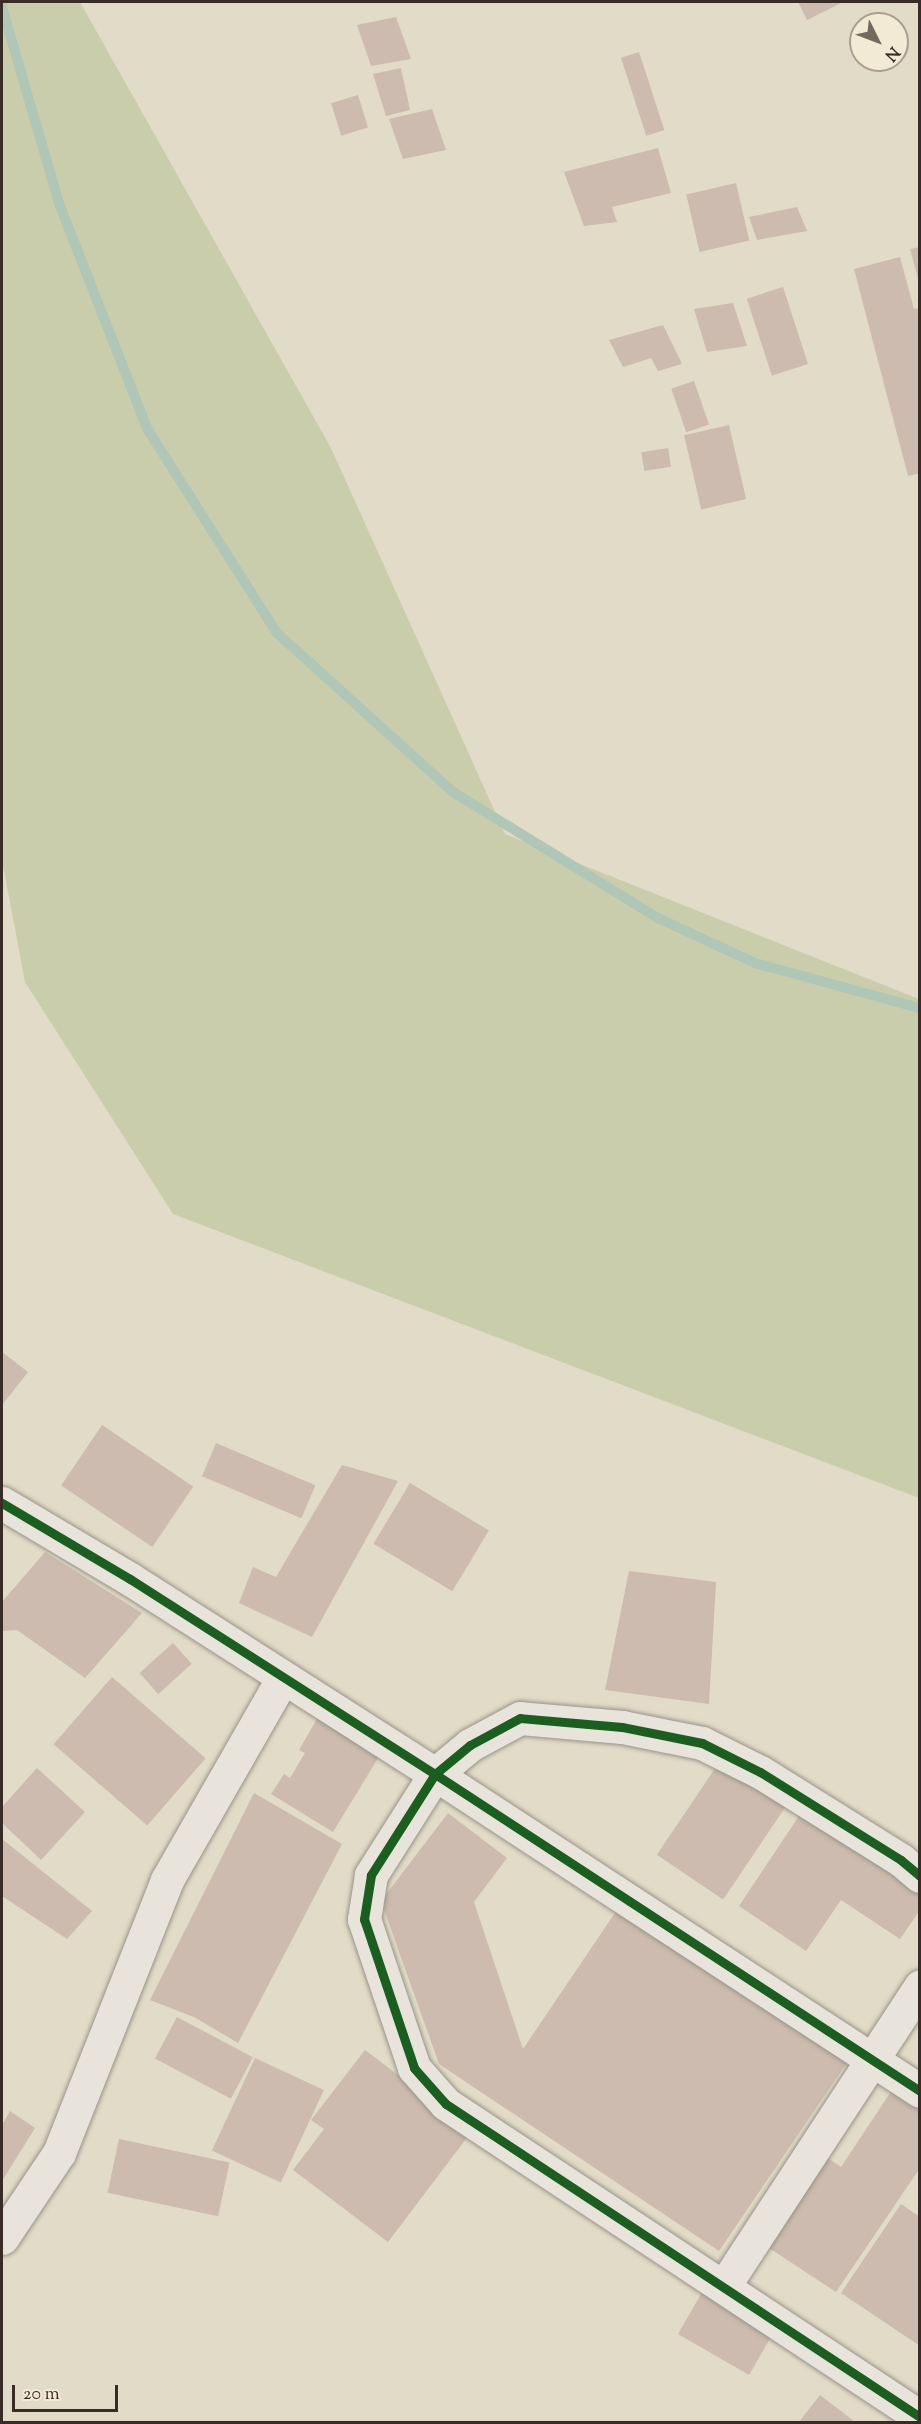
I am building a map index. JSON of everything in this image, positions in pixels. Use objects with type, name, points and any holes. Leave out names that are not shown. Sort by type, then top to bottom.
[{"type":"street","points":[[2,1503],[130,1579],[282,1679],[435,1774],[920,2091]]},
{"type":"street","points":[[2,2238],[59,2153],[167,1880],[282,1679]]},
{"type":"street","points":[[920,1876],[901,1860],[760,1772],[702,1743],[622,1727],[520,1718],[470,1745],[435,1774],[371,1875],[364,1904],[364,1919],[414,2068],[446,2104],[920,2417]]},
{"type":"street","points":[[724,2286],[785,2187],[920,1987]]},
{"type":"green space","points":[[2,2],[80,2],[331,448],[505,834],[919,999],[919,1498],[173,1214],[25,982],[2,860]]},
{"type":"building","points":[[798,2],[843,2],[807,20]]},
{"type":"building","points":[[396,17],[411,59],[371,66],[357,25]]},
{"type":"building","points":[[639,52],[664,130],[646,136],[621,58]]},
{"type":"building","points":[[401,68],[410,110],[386,116],[373,74]]},
{"type":"building","points":[[358,95],[368,128],[341,136],[331,103]]},
{"type":"building","points":[[432,109],[446,150],[403,159],[389,119]]},
{"type":"building","points":[[658,148],[671,193],[612,207],[617,222],[584,226],[564,172]]},
{"type":"building","points":[[736,183],[749,240],[700,252],[686,194]]},
{"type":"building","points":[[797,207],[807,231],[757,240],[749,217]]},
{"type":"building","points":[[920,247],[920,281],[919,282],[910,249]]},
{"type":"building","points":[[900,257],[914,309],[920,308],[920,473],[908,476],[854,269]]},
{"type":"building","points":[[783,287],[808,364],[772,376],[747,299]]},
{"type":"building","points":[[733,303],[747,346],[707,352],[694,309]]},
{"type":"building","points":[[663,325],[682,364],[658,371],[651,358],[623,367],[609,340]]},
{"type":"building","points":[[694,381],[709,424],[686,432],[671,389]]},
{"type":"building","points":[[729,425],[746,499],[701,509],[684,435]]},
{"type":"building","points":[[668,448],[671,467],[644,471],[641,452]]},
{"type":"building","points":[[2,1352],[28,1372],[2,1405]]},
{"type":"building","points":[[102,1425],[193,1487],[152,1547],[61,1486]]},
{"type":"building","points":[[216,1443],[315,1485],[301,1518],[202,1476]]},
{"type":"building","points":[[342,1465],[398,1481],[312,1637],[239,1603],[253,1567],[276,1577]]},
{"type":"building","points":[[410,1483],[489,1530],[452,1591],[373,1544]]},
{"type":"building","points":[[45,1552],[142,1613],[85,1678],[17,1630],[2,1631],[2,1602]]},
{"type":"building","points":[[629,1571],[716,1582],[709,1704],[605,1690]]},
{"type":"building","points":[[173,1643],[192,1664],[158,1694],[140,1673]]},
{"type":"building","points":[[112,1677],[206,1758],[147,1826],[54,1744]]},
{"type":"building","points":[[321,1712],[383,1750],[333,1832],[271,1794],[284,1774],[290,1778],[305,1753],[299,1750]]},
{"type":"building","points":[[720,1761],[786,1806],[723,1899],[657,1855]]},
{"type":"building","points":[[37,1768],[85,1812],[41,1860],[2,1823],[2,1807]]},
{"type":"building","points":[[254,1793],[342,1844],[238,2043],[194,2017],[150,2000]]},
{"type":"building","points":[[803,1810],[920,1888],[920,1910],[900,1939],[841,1900],[806,1951],[739,1906]]},
{"type":"building","points":[[448,1813],[507,1858],[474,1902],[523,2049],[621,1904],[850,2058],[719,2251],[439,2064],[381,1901]]},
{"type":"building","points":[[2,1839],[92,1911],[67,1939],[2,1896]]},
{"type":"building","points":[[177,2017],[253,2057],[231,2099],[155,2058]]},
{"type":"building","points":[[365,2050],[472,2131],[388,2242],[293,2170],[324,2129],[311,2120]]},
{"type":"building","points":[[255,2058],[324,2090],[281,2183],[212,2150]]},
{"type":"building","points":[[894,2087],[920,2104],[920,2168],[836,2292],[766,2246],[826,2157],[841,2167]]},
{"type":"building","points":[[10,2111],[35,2128],[2,2181],[2,2125]]},
{"type":"building","points":[[119,2139],[230,2162],[218,2216],[108,2193]]},
{"type":"building","points":[[901,2204],[920,2217],[920,2346],[841,2293]]},
{"type":"building","points":[[704,2289],[775,2330],[749,2375],[678,2334]]},
{"type":"building","points":[[820,2395],[855,2422],[799,2422]]},
{"type":"waterway","points":[[2,7],[60,206],[148,430],[277,633],[453,792],[658,918],[755,963],[920,1008]]},
{"type":"cycle path","points":[[2,1503],[130,1579],[435,1774],[920,2091]]},
{"type":"cycle path","points":[[920,1876],[901,1860],[760,1772],[702,1743],[622,1727],[520,1718],[470,1745],[435,1774],[371,1875],[364,1919],[414,2068],[446,2104],[920,2417]]}]
